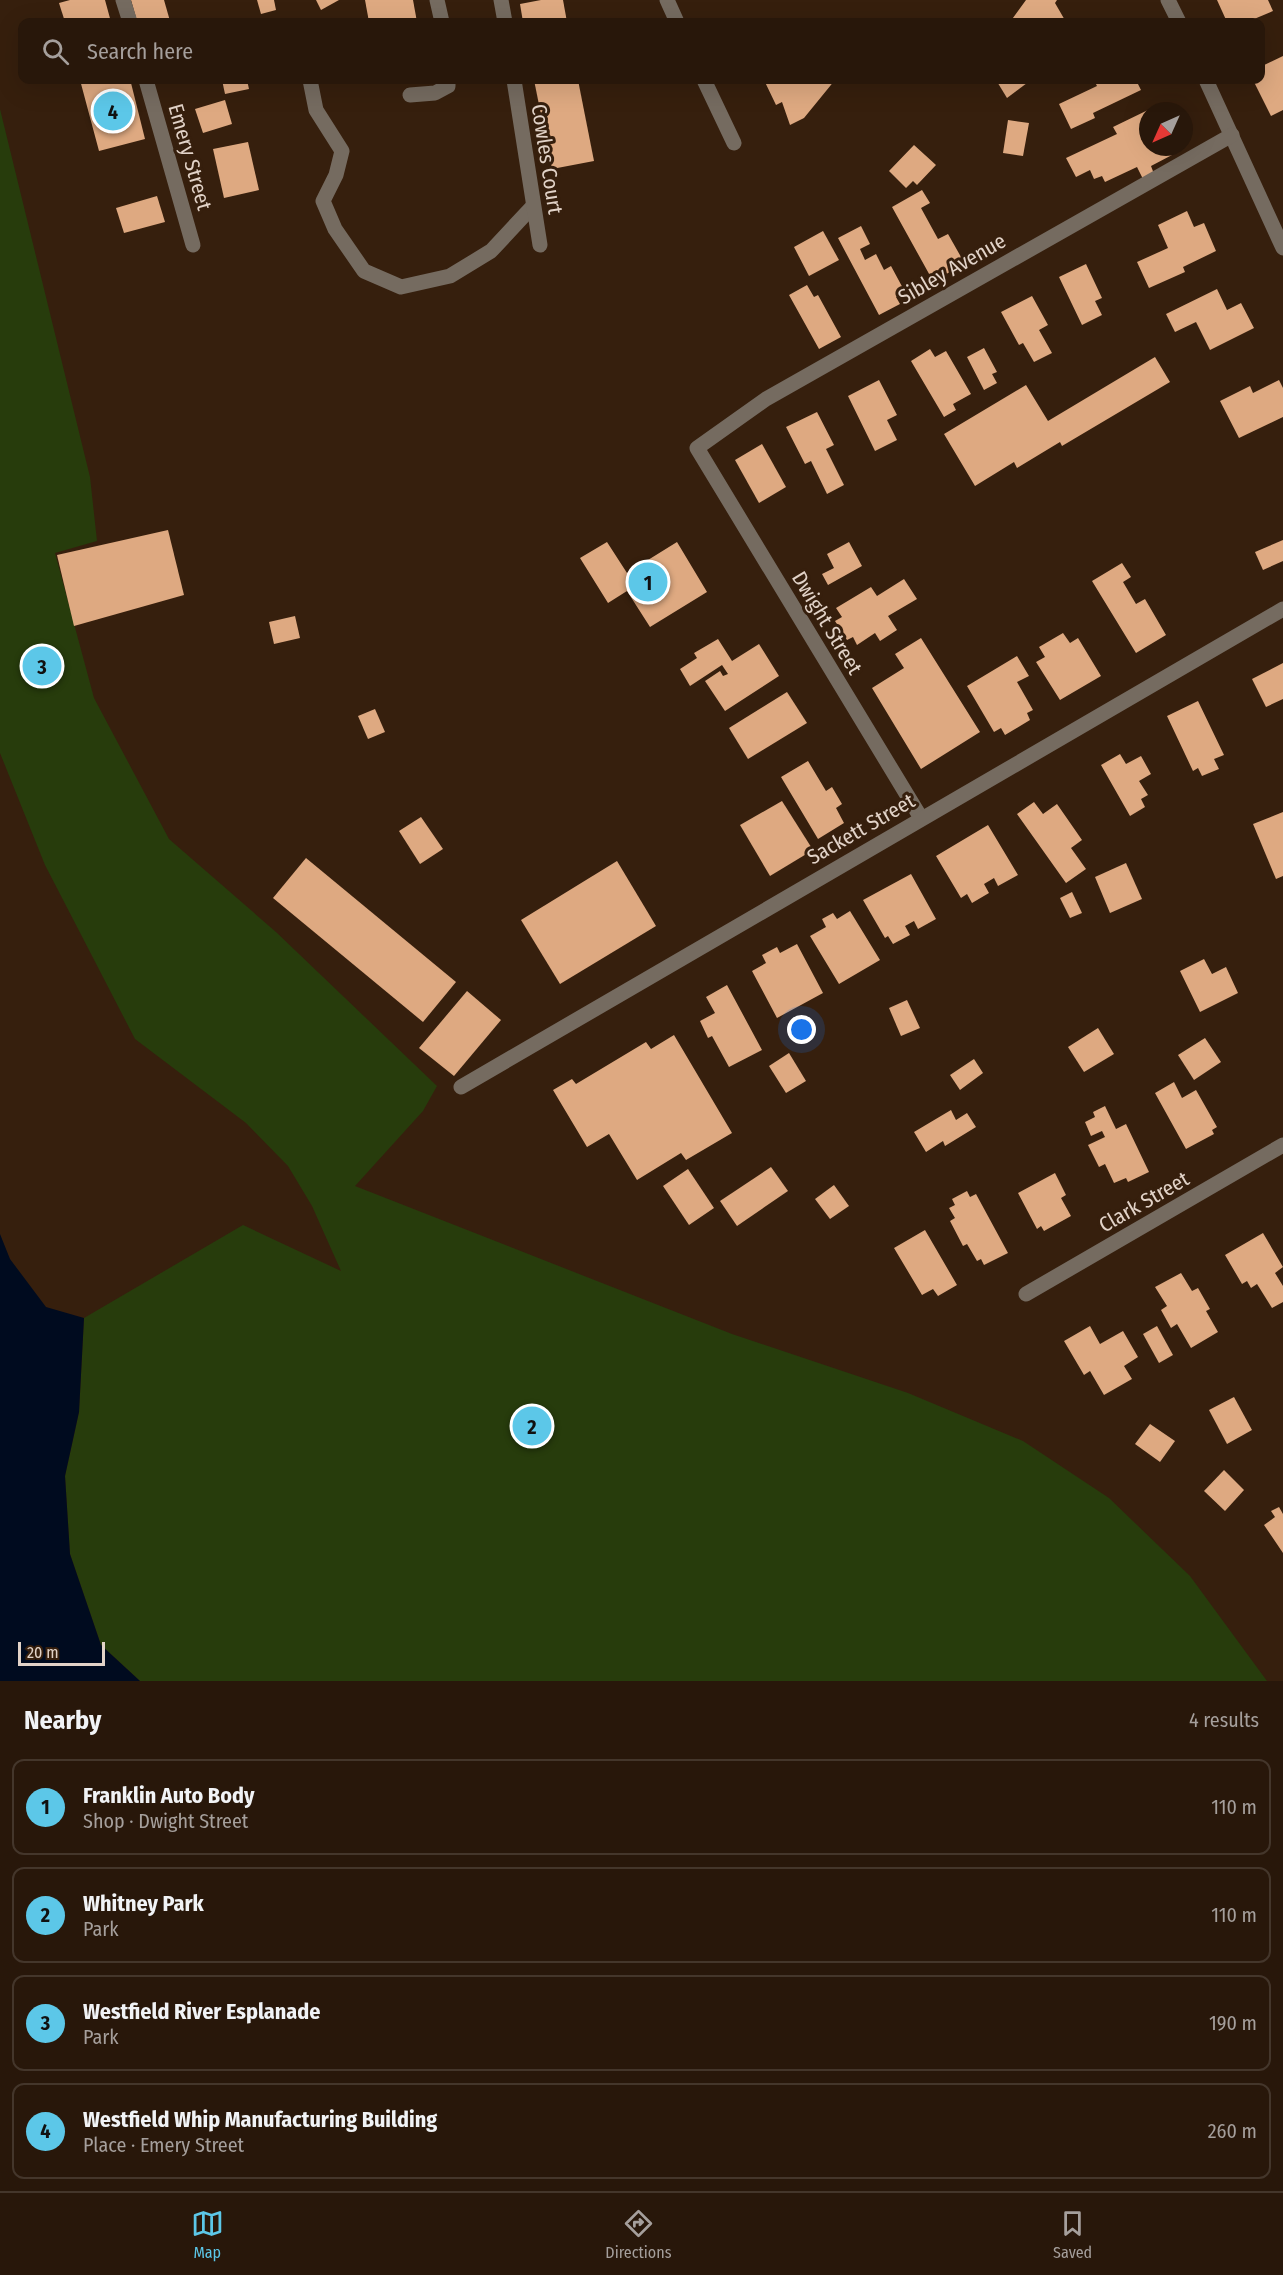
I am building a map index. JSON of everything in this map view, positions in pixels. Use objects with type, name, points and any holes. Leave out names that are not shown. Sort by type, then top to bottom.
[{"type":"street","points":[[123,0],[129,18]]},
{"type":"street","points":[[437,0],[441,18]]},
{"type":"street","points":[[501,0],[504,18]]},
{"type":"street","points":[[666,0],[675,18]]},
{"type":"street","points":[[1168,0],[1177,18]]},
{"type":"street","name":"Emery Street","points":[[147,84],[194,245]]},
{"type":"street","points":[[311,84],[316,110],[342,151],[336,175],[323,201],[335,229],[364,271],[401,287],[450,276],[491,251],[533,206]]},
{"type":"street","points":[[410,95],[435,93],[448,84]]},
{"type":"street","name":"Cowles Court","points":[[515,84],[540,245]]},
{"type":"street","points":[[706,84],[734,143]]},
{"type":"street","points":[[1208,84],[1283,248]]},
{"type":"street","name":"Sibley Avenue","points":[[697,448],[766,399],[1232,135]]},
{"type":"street","name":"Dwight Street","points":[[697,448],[921,818]]},
{"type":"street","name":"Sackett Street","points":[[461,1087],[1283,609]]},
{"type":"street","name":"Clark Street","points":[[1026,1294],[1283,1145]]},
{"type":"green space","points":[[0,109],[90,477],[97,541],[55,553],[94,698],[169,839],[276,932],[437,1086],[423,1111],[355,1186],[732,1334],[908,1393],[1023,1441],[1109,1498],[1190,1576],[1267,1681],[140,1681],[101,1645],[70,1554],[65,1476],[79,1412],[84,1318],[243,1225],[341,1271],[312,1206],[288,1166],[246,1123],[135,1039],[45,865],[0,753]]},
{"type":"water","points":[[0,1234],[10,1259],[46,1307],[84,1318],[79,1412],[65,1476],[70,1554],[101,1645],[140,1681],[0,1681]]},
{"type":"building","points":[[70,0],[105,0],[110,18],[64,18],[59,3]]},
{"type":"building","points":[[131,0],[164,0],[169,18],[136,18]]},
{"type":"building","points":[[257,0],[274,0],[276,10],[261,14]]},
{"type":"building","points":[[316,0],[339,0],[321,10]]},
{"type":"building","points":[[365,0],[413,0],[416,18],[368,18]]},
{"type":"building","points":[[541,0],[563,0],[566,18],[522,18],[520,4]]},
{"type":"building","points":[[1026,0],[1057,0],[1055,3],[1064,18],[1013,18]]},
{"type":"building","points":[[1217,0],[1268,0],[1273,11],[1256,18],[1225,18]]},
{"type":"building","points":[[1283,56],[1283,110],[1271,116],[1255,84],[1265,84],[1265,65]]},
{"type":"building","points":[[81,84],[131,84],[145,139],[99,151]]},
{"type":"building","points":[[223,84],[248,84],[249,89],[225,94]]},
{"type":"building","points":[[535,84],[579,84],[594,161],[552,169]]},
{"type":"building","points":[[766,84],[832,84],[804,118],[790,125],[782,102],[776,105]]},
{"type":"building","points":[[998,84],[1026,84],[1007,98]]},
{"type":"building","points":[[1096,84],[1138,84],[1141,90],[1093,113],[1095,118],[1071,129],[1059,104],[1097,86]]},
{"type":"building","points":[[225,100],[232,124],[203,133],[195,109]]},
{"type":"building","points":[[1139,114],[1139,156],[1170,156],[1151,166],[1154,174],[1143,179],[1137,167],[1105,182],[1102,176],[1094,179],[1090,170],[1076,177],[1066,158],[1117,134],[1113,127]]},
{"type":"building","points":[[1008,120],[1029,123],[1023,156],[1003,153]]},
{"type":"building","points":[[248,142],[259,190],[224,198],[213,149]]},
{"type":"building","points":[[914,145],[936,165],[917,185],[913,181],[906,188],[889,171]]},
{"type":"building","points":[[922,190],[930,203],[921,208],[938,239],[948,234],[965,264],[933,281],[892,207]]},
{"type":"building","points":[[157,196],[165,222],[124,233],[116,208]]},
{"type":"building","points":[[1187,211],[1194,227],[1204,223],[1216,251],[1183,267],[1185,272],[1149,288],[1137,262],[1168,248],[1158,225]]},
{"type":"building","points":[[861,226],[870,244],[860,249],[865,260],[876,254],[884,270],[891,266],[905,292],[896,297],[900,304],[879,315],[838,238]]},
{"type":"building","points":[[823,231],[839,260],[809,276],[794,247]]},
{"type":"building","points":[[1086,264],[1102,298],[1095,301],[1102,315],[1082,325],[1059,277]]},
{"type":"building","points":[[807,285],[814,297],[818,295],[841,337],[819,349],[789,295]]},
{"type":"building","points":[[1217,289],[1227,310],[1241,303],[1254,328],[1210,350],[1196,322],[1175,332],[1166,314]]},
{"type":"building","points":[[1032,296],[1048,325],[1039,330],[1052,353],[1034,362],[1023,343],[1019,345],[1001,312]]},
{"type":"building","points":[[984,348],[997,372],[992,374],[997,383],[984,390],[967,357]]},
{"type":"building","points":[[930,349],[935,357],[946,351],[971,394],[953,404],[956,410],[944,417],[911,361]]},
{"type":"building","points":[[1155,357],[1170,382],[1062,446],[1060,442],[1017,468],[1014,462],[975,486],[944,434],[1026,385],[1048,421]]},
{"type":"building","points":[[879,380],[897,415],[887,420],[897,440],[875,451],[848,396]]},
{"type":"building","points":[[1279,380],[1283,388],[1283,417],[1239,438],[1220,401],[1250,386],[1253,393]]},
{"type":"building","points":[[817,412],[834,445],[826,449],[844,485],[827,494],[811,461],[805,464],[786,427]]},
{"type":"building","points":[[762,444],[786,487],[759,503],[735,460]]},
{"type":"building","points":[[168,530],[184,595],[74,626],[57,555]]},
{"type":"building","points":[[1283,540],[1283,561],[1263,570],[1255,552]]},
{"type":"building","points":[[607,542],[627,573],[677,542],[707,592],[650,627],[627,591],[608,603],[580,558]]},
{"type":"building","points":[[849,542],[862,566],[828,585],[822,574],[834,568],[827,554]]},
{"type":"building","points":[[1122,563],[1131,577],[1123,582],[1136,604],[1145,599],[1166,635],[1136,653],[1092,581]]},
{"type":"building","points":[[904,579],[917,599],[888,616],[897,630],[880,641],[875,633],[857,645],[853,637],[847,640],[835,621],[842,617],[836,608],[871,587],[877,596]]},
{"type":"building","points":[[295,616],[300,638],[274,644],[269,622]]},
{"type":"building","points":[[1063,633],[1070,643],[1078,638],[1101,676],[1060,700],[1036,662],[1045,657],[1039,647]]},
{"type":"building","points":[[921,638],[980,732],[921,769],[872,688],[904,668],[895,654]]},
{"type":"building","points":[[718,639],[732,661],[759,644],[779,676],[725,711],[705,681],[720,671],[723,676],[728,674],[722,665],[690,686],[680,669],[697,658],[694,653]]},
{"type":"building","points":[[1017,656],[1029,676],[1017,682],[1033,710],[1027,713],[1030,720],[1005,735],[1001,728],[994,732],[967,686]]},
{"type":"building","points":[[1283,663],[1283,699],[1266,707],[1252,679]]},
{"type":"building","points":[[787,692],[807,723],[748,759],[729,728]]},
{"type":"building","points":[[1198,701],[1224,755],[1214,759],[1219,769],[1202,776],[1198,768],[1193,771],[1167,716]]},
{"type":"building","points":[[375,709],[385,732],[368,739],[358,716]]},
{"type":"building","points":[[1120,754],[1126,764],[1141,756],[1151,774],[1139,781],[1148,795],[1141,799],[1145,807],[1130,816],[1101,765]]},
{"type":"building","points":[[808,761],[826,791],[832,787],[842,804],[836,808],[844,823],[818,839],[781,777]]},
{"type":"building","points":[[782,801],[813,850],[770,876],[740,825]]},
{"type":"building","points":[[1034,802],[1043,814],[1057,804],[1082,840],[1071,848],[1086,869],[1066,883],[1017,814]]},
{"type":"building","points":[[1283,812],[1283,876],[1276,879],[1253,824]]},
{"type":"building","points":[[421,817],[443,849],[420,864],[399,831]]},
{"type":"building","points":[[988,825],[1018,875],[998,886],[994,878],[984,884],[989,893],[972,903],[967,894],[961,898],[936,856]]},
{"type":"building","points":[[306,858],[456,982],[423,1022],[273,898]]},
{"type":"building","points":[[617,861],[656,926],[560,984],[521,920]]},
{"type":"building","points":[[1126,863],[1142,899],[1110,913],[1095,877]]},
{"type":"building","points":[[911,874],[936,919],[918,929],[914,921],[905,926],[910,935],[893,944],[888,936],[885,938],[863,900]]},
{"type":"building","points":[[1072,892],[1082,913],[1070,918],[1060,898]]},
{"type":"building","points":[[850,911],[880,960],[839,984],[810,936],[826,927],[822,919],[833,913],[837,919]]},
{"type":"building","points":[[797,944],[823,993],[777,1018],[752,971],[766,963],[762,955],[777,947],[780,953]]},
{"type":"building","points":[[1204,959],[1212,974],[1226,967],[1238,993],[1200,1012],[1180,971]]},
{"type":"building","points":[[727,985],[762,1050],[729,1067],[712,1036],[708,1038],[700,1021],[715,1013],[706,997]]},
{"type":"building","points":[[467,991],[501,1020],[454,1076],[419,1048]]},
{"type":"building","points":[[907,1000],[920,1028],[901,1036],[889,1008]]},
{"type":"building","points":[[1098,1028],[1114,1054],[1084,1072],[1068,1047]]},
{"type":"building","points":[[674,1035],[732,1133],[686,1160],[681,1153],[637,1180],[609,1134],[587,1147],[553,1090],[572,1079],[576,1084],[646,1042],[651,1049]]},
{"type":"building","points":[[1205,1038],[1221,1062],[1194,1080],[1178,1055]]},
{"type":"building","points":[[789,1053],[806,1081],[786,1093],[769,1066]]},
{"type":"building","points":[[974,1059],[983,1073],[960,1090],[950,1075]]},
{"type":"building","points":[[1174,1082],[1182,1098],[1196,1090],[1217,1127],[1212,1130],[1214,1134],[1186,1149],[1155,1093]]},
{"type":"building","points":[[1105,1106],[1116,1129],[1126,1124],[1149,1172],[1128,1182],[1126,1178],[1114,1183],[1105,1164],[1099,1167],[1088,1145],[1105,1137],[1102,1131],[1091,1136],[1085,1122],[1095,1117],[1093,1112]]},
{"type":"building","points":[[951,1110],[956,1120],[967,1113],[976,1127],[945,1146],[943,1141],[926,1152],[914,1132]]},
{"type":"building","points":[[771,1167],[788,1191],[737,1226],[720,1201]]},
{"type":"building","points":[[688,1169],[714,1208],[689,1225],[663,1186]]},
{"type":"building","points":[[1055,1173],[1066,1195],[1061,1198],[1071,1216],[1044,1231],[1041,1226],[1037,1229],[1018,1193]]},
{"type":"building","points":[[834,1185],[849,1206],[830,1219],[815,1199]]},
{"type":"building","points":[[967,1191],[970,1197],[976,1194],[1008,1253],[984,1265],[981,1259],[977,1261],[967,1244],[963,1246],[950,1221],[955,1218],[949,1208],[955,1205],[952,1199]]},
{"type":"building","points":[[925,1230],[957,1285],[938,1296],[933,1289],[922,1295],[894,1248]]},
{"type":"building","points":[[1263,1233],[1283,1267],[1275,1273],[1283,1286],[1283,1302],[1272,1308],[1257,1284],[1251,1288],[1247,1281],[1242,1284],[1225,1255]]},
{"type":"building","points":[[1181,1273],[1192,1291],[1198,1288],[1210,1309],[1206,1311],[1218,1332],[1191,1348],[1177,1324],[1171,1328],[1161,1310],[1167,1306],[1155,1287]]},
{"type":"building","points":[[1090,1326],[1100,1344],[1123,1331],[1138,1357],[1124,1366],[1132,1379],[1104,1395],[1090,1371],[1084,1375],[1064,1341]]},
{"type":"building","points":[[1157,1326],[1173,1355],[1159,1363],[1143,1334]]},
{"type":"building","points":[[1234,1397],[1252,1430],[1227,1444],[1209,1410]]},
{"type":"building","points":[[1150,1424],[1175,1441],[1160,1462],[1135,1444]]},
{"type":"building","points":[[1224,1470],[1244,1490],[1225,1511],[1204,1491]]},
{"type":"building","points":[[1279,1507],[1283,1514],[1283,1553],[1264,1525],[1275,1517],[1271,1511]]},
{"type":"place","name":"Westfield Whip Manufacturing Building","points":[[113,111]]},
{"type":"place","name":"Franklin Auto Body","points":[[648,582]]},
{"type":"place","name":"Westfield River Esplanade","points":[[42,666]]},
{"type":"place","name":"Whitney Park","points":[[532,1426]]}]
